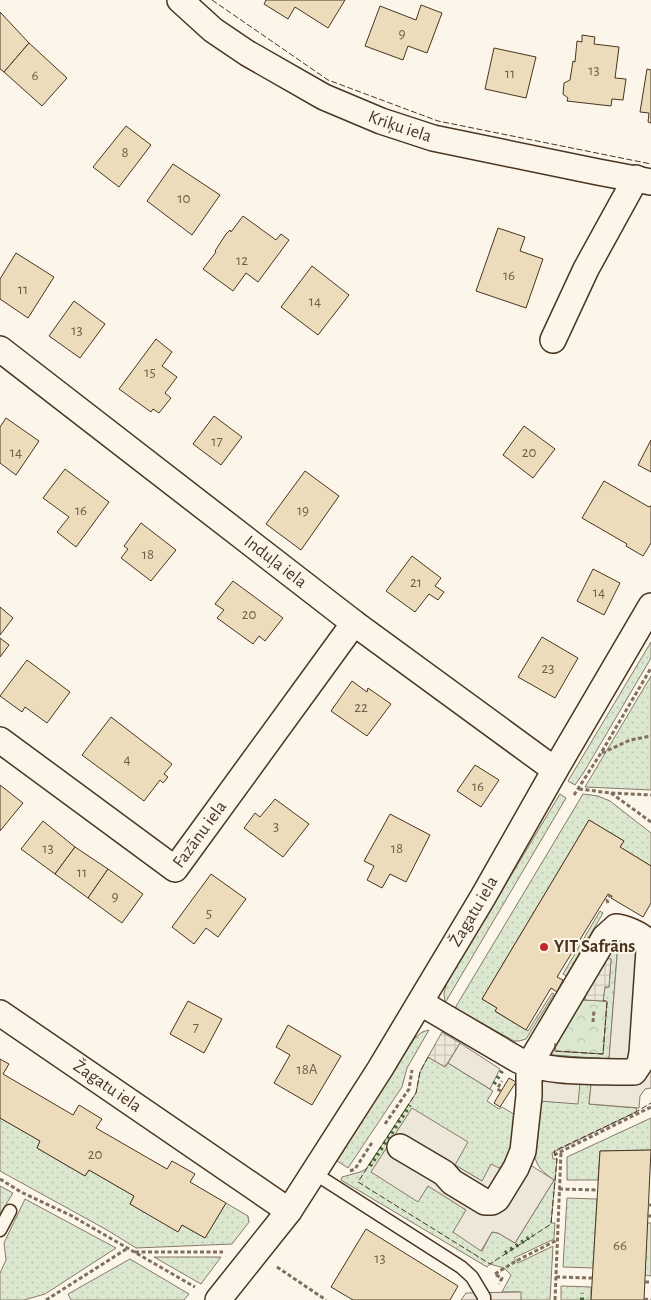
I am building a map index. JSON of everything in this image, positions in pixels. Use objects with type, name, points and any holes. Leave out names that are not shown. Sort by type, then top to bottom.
[{"type":"street","name":"Kriķu iela","points":[[180,0],[213,30],[247,52],[324,97],[381,120],[433,138],[643,180]]},
{"type":"street","points":[[553,340],[586,269],[643,180]]},
{"type":"street","name":"Induļa iela","points":[[0,350],[354,623],[559,762]]},
{"type":"street","name":"Žagatu iela","points":[[210,1296],[256,1252],[289,1211],[314,1173],[421,1003],[651,606]]},
{"type":"street","name":"Fazānu iela","points":[[0,740],[175,869],[354,623]]},
{"type":"street","points":[[400,1147],[444,1173],[452,1182],[485,1202],[497,1200],[516,1168],[523,1151],[529,1096],[530,1065],[605,937],[616,927],[626,928],[644,939],[650,950],[642,1053],[640,1063],[634,1072],[548,1069],[530,1065],[421,1003]]},
{"type":"street","name":"Žagatu iela","points":[[0,1013],[289,1211]]},
{"type":"lane","points":[[314,1173],[461,1267],[472,1277],[484,1300]]},
{"type":"lane","points":[[0,1230],[10,1211]]},
{"type":"path","points":[[559,762],[594,756],[630,740],[651,736]]},
{"type":"path","points":[[579,789],[651,795]]},
{"type":"path","points":[[611,793],[651,822]]},
{"type":"path","points":[[554,1155],[651,1107]]},
{"type":"path","points":[[555,1300],[560,1152]]},
{"type":"path","points":[[0,1179],[21,1192],[72,1216],[210,1296]]},
{"type":"path","points":[[559,1189],[597,1190]]},
{"type":"path","points":[[495,1274],[557,1240]]},
{"type":"path","points":[[46,1300],[128,1248]]},
{"type":"path","points":[[134,1252],[223,1252]]},
{"type":"path","points":[[256,1252],[326,1300]]},
{"type":"path","points":[[556,1278],[592,1278]]},
{"type":"path","points":[[645,1282],[651,1282]]},
{"type":"path","points":[[644,1299],[651,1300]]},
{"type":"green space","points":[[651,642],[651,658],[575,785],[568,781]]},
{"type":"green space","points":[[651,676],[651,790],[585,787]]},
{"type":"green space","points":[[560,794],[566,798],[445,1003],[444,993],[447,982]]},
{"type":"green space","points":[[583,794],[598,796],[610,801],[651,833],[651,866],[620,847],[624,841],[589,820],[482,999],[497,1008],[496,1012],[528,1031],[552,993],[554,994],[526,1039],[514,1041],[455,1008]]},
{"type":"green space","points":[[600,911],[603,913],[566,976],[563,974]]},
{"type":"green space","points":[[619,935],[625,936],[639,944],[618,943],[609,1060],[552,1055],[549,1049],[550,1043],[584,986],[586,986],[585,1000],[580,1000],[555,1040],[555,1051],[603,1054],[607,1002],[603,1001],[605,987],[609,987],[611,959],[605,958],[605,954],[609,944]]},
{"type":"green space","points":[[580,1000],[607,1001],[603,1054],[555,1051],[555,1040]]},
{"type":"green space","points":[[429,1030],[407,1068],[402,1087],[348,1168],[337,1161],[414,1039],[422,1032]]},
{"type":"green space","points":[[428,1057],[445,1067],[448,1063],[493,1091],[487,1101],[499,1109],[502,1107],[517,1116],[512,1144],[507,1157],[499,1169],[482,1181],[455,1165],[412,1108],[420,1198],[428,1185],[466,1210],[482,1251],[492,1232],[498,1233],[515,1243],[554,1180],[541,1169],[534,1154],[539,1101],[580,1083],[588,1083],[591,1085],[589,1104],[637,1108],[636,1112],[552,1153],[553,1159],[557,1159],[551,1223],[555,1223],[554,1239],[514,1258],[518,1263],[553,1246],[550,1300],[521,1300],[520,1292],[502,1292],[511,1275],[504,1268],[490,1264],[487,1267],[341,1180],[342,1177],[366,1169],[416,1093],[420,1072]]},
{"type":"green space","points":[[0,1118],[40,1141],[37,1148],[85,1176],[89,1170],[134,1196],[130,1204],[178,1231],[182,1225],[205,1238],[226,1203],[248,1216],[249,1222],[232,1244],[136,1248],[0,1171]]},
{"type":"green space","points":[[651,1118],[651,1150],[600,1151],[598,1180],[567,1180],[567,1157]]},
{"type":"green space","points":[[0,1186],[13,1193],[0,1214]]},
{"type":"green space","points":[[567,1198],[597,1199],[593,1268],[563,1267]]},
{"type":"green space","points":[[25,1199],[116,1248],[45,1294],[24,1300],[0,1300],[0,1273],[6,1260],[4,1243]]},
{"type":"green space","points":[[647,1223],[651,1223],[651,1276],[645,1275]]},
{"type":"green space","points":[[154,1257],[221,1257],[201,1284]]},
{"type":"green space","points":[[130,1259],[189,1294],[184,1300],[71,1300],[68,1294]]},
{"type":"green space","points":[[561,1286],[591,1287],[591,1300],[561,1300]]},
{"type":"shaded area","points":[[651,941],[651,1088],[645,1089],[640,1096],[639,1108],[589,1104],[591,1085],[588,1083],[580,1083],[578,1104],[539,1101],[541,1080],[548,1069],[552,1055],[609,1059],[618,943],[639,944]]},
{"type":"shaded area","points":[[605,958],[611,959],[609,987],[605,987],[603,1001],[585,1000],[586,987]]},
{"type":"shaded area","points":[[442,1032],[460,1043],[445,1067],[428,1057]]},
{"type":"shaded area","points":[[460,1043],[500,1069],[490,1089],[448,1063]]},
{"type":"shaded area","points":[[412,1108],[468,1142],[455,1165],[482,1181],[491,1164],[499,1168],[532,1166],[554,1180],[515,1243],[498,1233],[492,1232],[481,1251],[453,1232],[466,1210],[428,1186],[418,1202],[371,1172]]},
{"type":"shaded area","points":[[521,1292],[521,1300],[461,1300],[466,1293]]},
{"type":"building","points":[[266,0],[345,0],[328,28],[295,7],[288,19],[264,4]]},
{"type":"building","points":[[421,5],[442,13],[427,53],[408,46],[403,60],[365,46],[380,6],[416,20]]},
{"type":"building","points":[[0,12],[29,43],[4,72],[0,69]]},
{"type":"building","points":[[582,35],[595,37],[594,44],[619,47],[615,78],[626,79],[623,100],[612,99],[611,106],[567,101],[568,98],[563,94],[564,83],[570,80],[573,61],[575,62],[577,41],[582,42]]},
{"type":"building","points":[[29,43],[67,78],[42,106],[4,72]]},
{"type":"building","points":[[494,48],[536,57],[526,98],[485,89]]},
{"type":"building","points":[[647,69],[651,70],[651,123],[648,122],[649,113],[640,112]]},
{"type":"building","points":[[126,126],[151,145],[119,187],[93,167]]},
{"type":"building","points":[[173,164],[220,195],[192,235],[147,201]]},
{"type":"building","points":[[243,216],[276,240],[281,234],[289,240],[258,282],[246,273],[233,291],[203,269],[216,252],[226,234],[230,230],[231,232]]},
{"type":"building","points":[[498,228],[525,237],[520,251],[543,259],[526,308],[476,291]]},
{"type":"building","points":[[16,253],[54,277],[28,318],[0,299],[0,279]]},
{"type":"building","points":[[312,266],[349,295],[318,335],[281,307]]},
{"type":"building","points":[[74,301],[105,324],[80,358],[49,336]]},
{"type":"building","points":[[156,339],[172,352],[162,366],[177,377],[165,393],[171,398],[159,413],[153,409],[151,412],[119,389]]},
{"type":"building","points":[[214,416],[242,437],[221,465],[193,444]]},
{"type":"building","points":[[6,418],[39,441],[16,475],[0,463],[0,427]]},
{"type":"building","points":[[524,426],[555,449],[533,478],[503,455]]},
{"type":"building","points":[[651,440],[651,472],[638,465]]},
{"type":"building","points":[[65,469],[109,502],[76,547],[57,532],[69,517],[43,498]]},
{"type":"building","points":[[305,471],[339,496],[301,550],[266,524]]},
{"type":"building","points":[[604,481],[649,507],[651,506],[651,543],[643,556],[626,546],[627,544],[582,518]]},
{"type":"building","points":[[141,523],[176,550],[151,581],[121,558],[128,549],[124,546]]},
{"type":"building","points":[[412,556],[441,578],[435,586],[444,592],[438,600],[429,594],[415,612],[386,591]]},
{"type":"building","points":[[593,569],[620,583],[604,615],[577,601]]},
{"type":"building","points":[[233,581],[283,618],[265,641],[259,636],[253,644],[217,618],[224,610],[215,604]]},
{"type":"building","points":[[0,607],[13,618],[0,635]]},
{"type":"building","points":[[542,637],[578,658],[555,698],[518,677]]},
{"type":"building","points":[[0,638],[9,645],[0,657]]},
{"type":"building","points":[[27,660],[70,692],[47,723],[25,707],[22,712],[0,696]]},
{"type":"building","points":[[352,681],[367,692],[368,688],[391,704],[367,736],[331,711]]},
{"type":"building","points":[[111,717],[172,764],[164,774],[168,777],[163,783],[160,780],[144,801],[82,755]]},
{"type":"building","points":[[475,765],[499,780],[481,807],[457,791]]},
{"type":"building","points":[[0,785],[23,803],[0,831]]},
{"type":"building","points":[[275,799],[309,824],[283,857],[244,828],[255,813],[260,817]]},
{"type":"building","points":[[390,814],[430,835],[406,882],[390,874],[382,888],[367,880],[374,866],[364,861]]},
{"type":"building","name":"YIT Safrāns","points":[[589,820],[624,841],[620,847],[651,866],[651,903],[643,917],[611,898],[612,896],[608,894],[557,977],[563,980],[557,992],[551,988],[526,1030],[495,1011],[497,1008],[482,999]]},
{"type":"building","points":[[43,821],[75,847],[55,874],[21,849]]},
{"type":"building","points":[[75,847],[108,869],[88,898],[55,874]]},
{"type":"building","points":[[108,869],[143,894],[122,923],[88,898]]},
{"type":"building","points":[[211,874],[246,899],[218,937],[206,928],[194,944],[172,927]]},
{"type":"building","points":[[188,1001],[222,1019],[204,1053],[170,1034]]},
{"type":"building","points":[[288,1025],[341,1056],[312,1105],[274,1083],[290,1055],[276,1047]]},
{"type":"building","points":[[0,1059],[9,1064],[3,1074],[73,1115],[79,1105],[102,1119],[96,1128],[167,1169],[172,1161],[195,1174],[190,1182],[226,1203],[205,1238],[182,1225],[178,1232],[130,1204],[134,1196],[89,1170],[85,1176],[37,1148],[40,1141],[0,1118]]},
{"type":"building","points":[[509,1078],[516,1082],[500,1107],[494,1103]]},
{"type":"building","points":[[651,1150],[644,1300],[591,1300],[600,1151]]},
{"type":"building","points":[[366,1229],[458,1286],[450,1300],[353,1300],[331,1287]]},
{"type":"hedge","points":[[494,1084],[502,1071]]},
{"type":"hedge","points":[[370,1166],[410,1105]]},
{"type":"hedge","points":[[505,1253],[533,1235]]},
{"type":"hedge","points":[[582,1293],[582,1300]]},
{"type":"fence","points":[[212,0],[328,80],[438,121],[651,164]]},
{"type":"fence","points":[[555,1043],[555,1051],[603,1054],[607,1001],[603,1001]]},
{"type":"fence","points":[[428,1057],[420,1072],[416,1093],[358,1182],[490,1264],[551,1224],[557,1159],[554,1151],[651,1103]]},
{"type":"place","name":"YIT Safrāns","points":[[544,947]]}]
